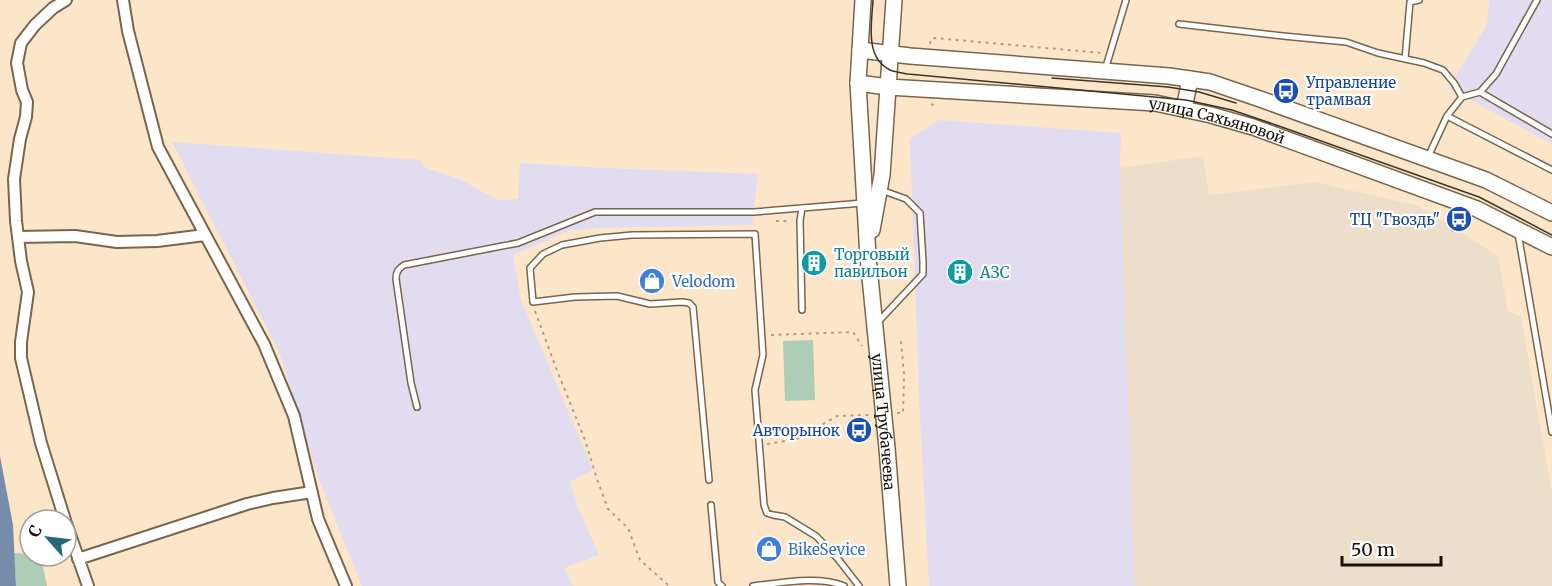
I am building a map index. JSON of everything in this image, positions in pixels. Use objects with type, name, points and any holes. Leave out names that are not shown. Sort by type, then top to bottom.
[{"type":"main road","name":"улица Трубачеева","points":[[863,0],[858,83],[868,257],[898,586]]},
{"type":"main road","name":"улица Трубачеева","points":[[868,257],[882,175],[894,0]]},
{"type":"main road","name":"улица Сахьяновой","points":[[860,50],[1210,82],[1486,180],[1552,213]]},
{"type":"main road","points":[[1184,109],[1190,79]]},
{"type":"main road","name":"улица Сахьяновой","points":[[858,83],[888,87],[1155,103],[1211,115],[1253,127],[1477,209],[1552,247]]},
{"type":"street","points":[[62,508],[44,452],[21,358],[28,292],[16,221],[14,179],[20,139],[27,117],[27,102],[22,90],[17,63],[21,43],[53,8],[66,0]]},
{"type":"street","points":[[123,0],[128,31],[158,147],[264,344],[294,416],[318,519],[346,586]]},
{"type":"street","points":[[18,237],[75,236],[117,242],[157,241],[205,235]]},
{"type":"street","points":[[88,586],[78,559],[247,504],[312,492]]},
{"type":"lane","points":[[1105,71],[1126,0]]},
{"type":"lane","points":[[1405,59],[1410,2],[1419,0]]},
{"type":"lane","points":[[1427,159],[1447,116],[1462,97],[1480,92],[1496,74],[1537,0]]},
{"type":"lane","points":[[1179,24],[1346,42],[1443,70],[1455,83],[1462,97]]},
{"type":"lane","points":[[1480,92],[1552,134]]},
{"type":"lane","points":[[1447,116],[1552,170]]},
{"type":"lane","points":[[874,326],[922,274],[923,261],[920,213],[906,199],[880,190]]},
{"type":"lane","points":[[417,407],[411,383],[396,279],[396,272],[404,265],[518,243],[596,212],[754,212],[865,203]]},
{"type":"lane","points":[[802,208],[800,220],[802,309]]},
{"type":"lane","points":[[1517,228],[1552,432]]},
{"type":"lane","points":[[709,480],[693,307],[689,303],[650,304],[616,296],[575,297],[533,302],[530,268],[543,254],[562,245],[600,238],[632,235],[755,234],[763,356],[755,390],[764,505],[767,513],[785,517],[816,536],[859,586]]},
{"type":"lane","points":[[711,505],[718,582],[722,586]]},
{"type":"lane","points":[[753,586],[819,581],[844,586]]},
{"type":"path","points":[[929,50],[931,39],[934,38],[1111,54]]},
{"type":"path","points":[[777,221],[800,220]]},
{"type":"path","points":[[533,302],[608,508],[628,528],[640,561],[669,586]]},
{"type":"path","points":[[762,335],[853,332],[863,347]]},
{"type":"path","points":[[894,413],[903,413],[904,375],[901,340]]},
{"type":"path","points":[[759,445],[797,439],[837,416],[874,415]]},
{"type":"shaded area","points":[[1489,0],[1552,0],[1552,144],[1448,88],[1487,25]]},
{"type":"shaded area","points":[[939,120],[1121,133],[1120,168],[1135,586],[929,586],[919,398],[910,139]]},
{"type":"shaded area","points":[[172,142],[421,160],[424,167],[461,180],[498,200],[518,199],[520,163],[758,174],[752,225],[595,228],[568,231],[513,255],[521,300],[593,470],[570,482],[579,510],[599,555],[564,568],[573,586],[362,586],[318,477],[280,354]]},
{"type":"shaded area","points":[[1203,156],[1209,195],[1314,182],[1419,206],[1498,256],[1508,311],[1521,317],[1552,493],[1552,586],[1135,586],[1120,168]]},
{"type":"green space","points":[[813,340],[815,400],[785,401],[783,341]]},
{"type":"green space","points":[[14,553],[18,553],[18,568],[43,568],[47,586],[16,586]]},
{"type":"water","points":[[0,456],[13,525],[16,586],[0,586]]},
{"type":"tram line","points":[[873,0],[871,28],[873,48],[876,57],[892,71],[1186,100],[1232,110],[1479,197],[1552,235]]},
{"type":"tram line","points":[[1052,78],[1168,87],[1199,92],[1236,103]]},
{"type":"place","name":"Управление трамвая","points":[[1286,91]]},
{"type":"place","name":"ТЦ \"Гвоздь\"","points":[[1459,219]]},
{"type":"place","name":"Торговый павильон","points":[[814,263]]},
{"type":"place","name":"АЗС","points":[[960,272]]},
{"type":"place","name":"Velodom","points":[[652,281]]},
{"type":"place","name":"Авторынок","points":[[859,430]]},
{"type":"place","name":"BikeSevice","points":[[769,549]]}]
